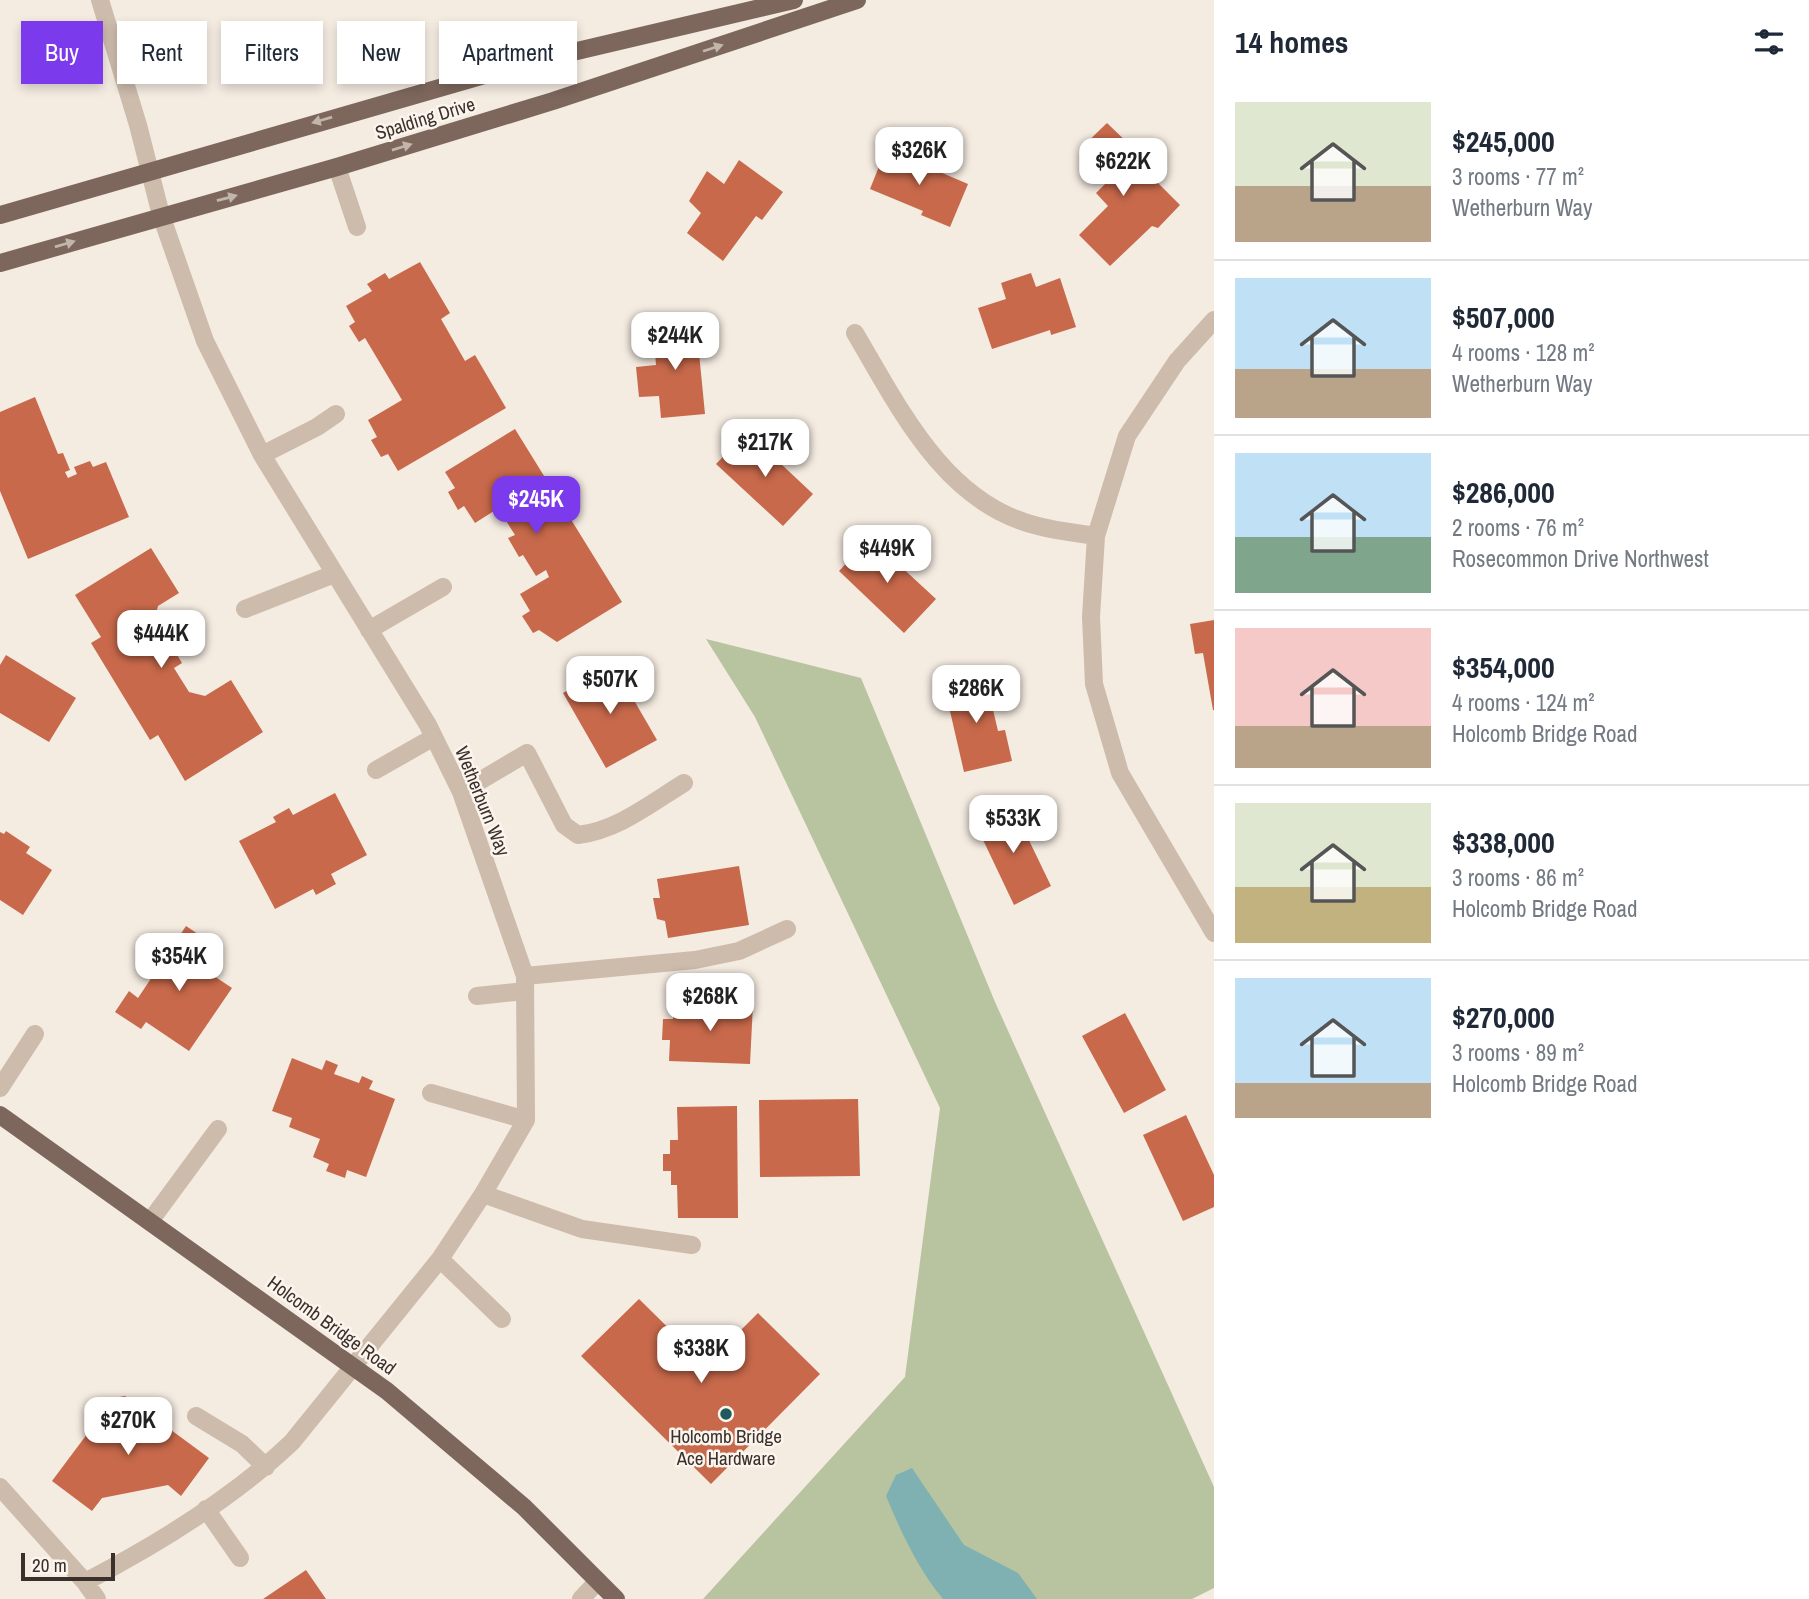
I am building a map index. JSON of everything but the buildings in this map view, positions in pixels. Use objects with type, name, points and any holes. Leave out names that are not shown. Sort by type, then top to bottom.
[{"type":"main road","name":"Spalding Drive","points":[[0,215],[526,63],[794,0]]},
{"type":"main road","name":"Spalding Drive","points":[[0,263],[337,167],[553,101],[858,0]]},
{"type":"main road","name":"Holcomb Bridge Road","points":[[0,1115],[352,1364],[524,1507],[616,1599]]},
{"type":"street","name":"Wetherburn Way","points":[[100,0],[161,215],[205,341],[262,455],[434,737],[461,792],[525,984],[526,1120]]},
{"type":"street","points":[[337,167],[357,227]]},
{"type":"street","points":[[1214,320],[1177,361],[1126,436],[1097,536],[1091,617],[1094,684],[1120,773],[1214,933]]},
{"type":"street","points":[[855,333],[930,454],[978,500],[1036,526],[1097,536]]},
{"type":"street","points":[[262,455],[317,427],[336,414]]},
{"type":"street","points":[[245,609],[334,574]]},
{"type":"street","points":[[369,630],[443,587]]},
{"type":"street","points":[[376,769],[434,737]]},
{"type":"street","points":[[461,792],[527,753],[564,825],[578,835],[596,833],[618,824],[684,783]]},
{"type":"street","points":[[477,996],[525,984],[695,960],[739,951],[787,929]]},
{"type":"street","points":[[0,1088],[35,1034]]},
{"type":"street","points":[[85,1582],[172,1533],[266,1467],[292,1442],[352,1364],[440,1259],[483,1194],[526,1120],[431,1093]]},
{"type":"street","points":[[151,1220],[218,1129]]},
{"type":"street","points":[[483,1194],[582,1229],[692,1245]]},
{"type":"street","points":[[440,1259],[502,1319]]},
{"type":"street","points":[[196,1416],[242,1444],[266,1467]]},
{"type":"street","points":[[0,1487],[97,1599]]},
{"type":"street","points":[[206,1508],[240,1558]]},
{"type":"street","points":[[581,1599],[598,1581]]},
{"type":"green space","points":[[706,639],[861,678],[995,1002],[1214,1487],[1214,1588],[1192,1599],[703,1599],[905,1377],[940,1108],[755,717]]},
{"type":"water","points":[[912,1468],[964,1545],[1018,1573],[1037,1599],[943,1599],[911,1550],[886,1496],[896,1475]]},
{"type":"place","name":"Holcomb Bridge Ace Hardware","points":[[726,1414]]}]
